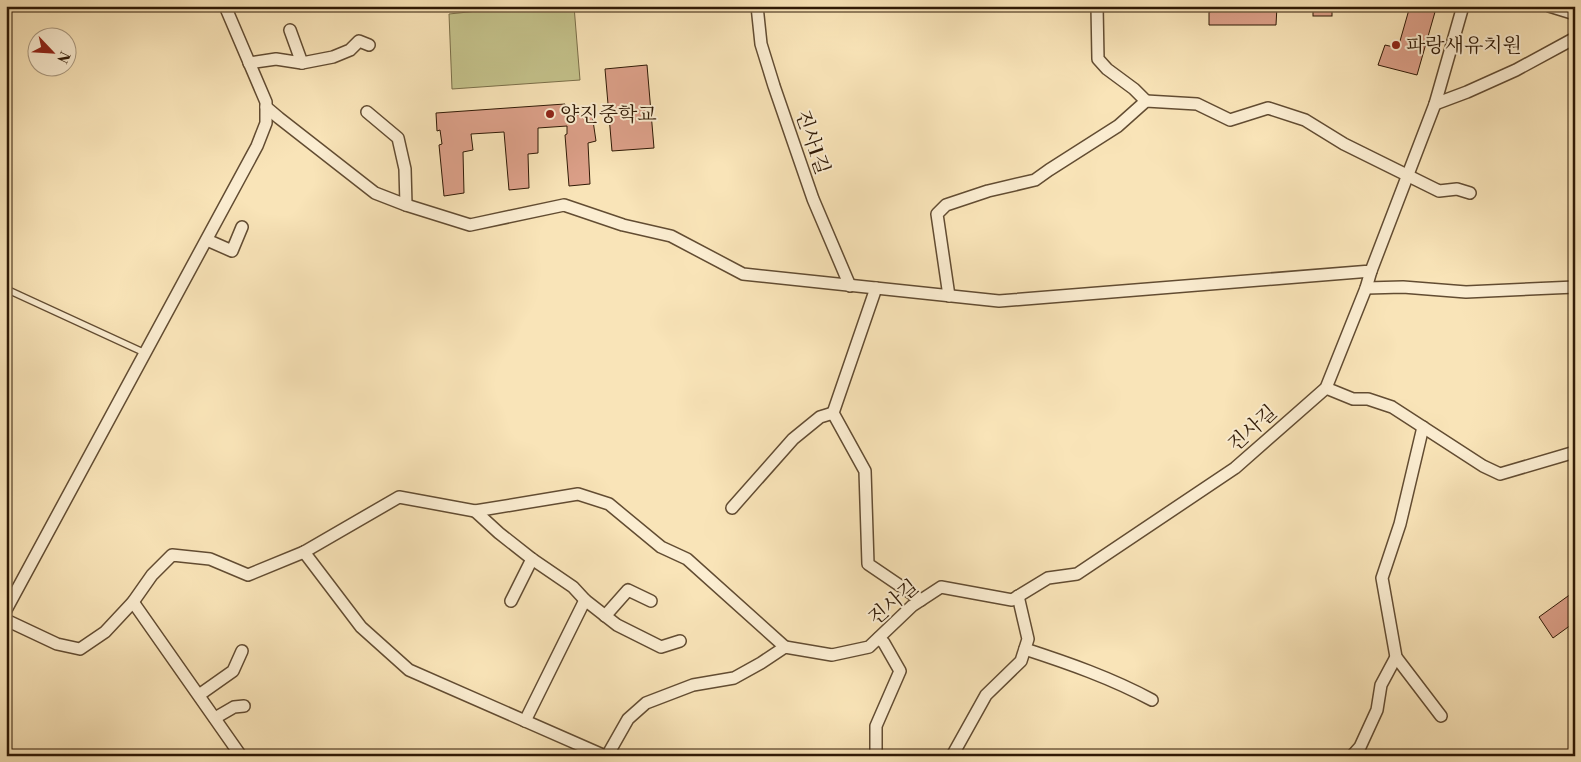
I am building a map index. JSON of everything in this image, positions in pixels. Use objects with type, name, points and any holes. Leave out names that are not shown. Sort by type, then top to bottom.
[{"type":"street","points":[[6,610],[258,146],[266,123],[266,102],[225,6]]},
{"type":"street","name":"진사1길","points":[[756,6],[761,44],[774,86],[813,199],[850,286]]},
{"type":"street","points":[[1097,6],[1098,59],[1107,69],[1134,89],[1146,101],[1197,104],[1230,120],[1268,108],[1305,120],[1344,144],[1439,191],[1456,188],[1470,194]]},
{"type":"street","name":"진사길","points":[[785,647],[832,655],[870,647],[912,606],[941,587],[1012,600],[1048,578],[1077,574],[1235,468],[1326,388],[1366,288],[1434,104],[1463,6]]},
{"type":"street","points":[[1549,6],[1575,14]]},
{"type":"street","points":[[290,30],[302,63]]},
{"type":"street","points":[[1434,104],[1467,92],[1516,70],[1575,38]]},
{"type":"street","points":[[249,63],[276,59],[302,63],[333,57],[350,50],[360,41],[369,45]]},
{"type":"street","points":[[949,296],[937,214],[941,209],[946,205],[988,191],[1035,180],[1118,126],[1146,101]]},
{"type":"street","points":[[266,107],[375,193],[406,205],[470,225],[564,205],[624,226],[671,236],[743,274],[999,301],[1371,271]]},
{"type":"street","points":[[367,112],[398,138],[405,169],[406,205]]},
{"type":"street","points":[[207,240],[232,251],[242,227]]},
{"type":"street","points":[[1366,288],[1403,287],[1466,292],[1575,286]]},
{"type":"street","points":[[876,288],[833,413],[865,471],[868,564],[921,600]]},
{"type":"street","points":[[1326,388],[1353,399],[1368,399],[1392,407],[1422,428],[1500,474],[1575,452]]},
{"type":"street","points":[[732,508],[793,440],[820,417],[833,413]]},
{"type":"street","points":[[1422,428],[1400,524],[1382,578],[1396,657],[1441,716]]},
{"type":"street","points":[[6,620],[57,644],[80,649],[105,632],[133,602],[152,575],[172,555],[210,559],[248,575],[304,552],[399,497],[475,511],[578,494],[609,504],[661,546],[687,559],[785,647],[734,678],[693,685],[646,704],[628,718],[606,756],[409,670],[361,627],[304,552]]},
{"type":"street","points":[[475,511],[499,533],[572,587],[585,600],[617,625],[661,647],[680,641]]},
{"type":"street","points":[[511,601],[532,559]]},
{"type":"street","points":[[605,616],[628,590],[651,601]]},
{"type":"street","points":[[957,754],[986,696],[1021,661],[1028,639],[1018,596]]},
{"type":"street","points":[[525,721],[585,600]]},
{"type":"street","points":[[133,602],[241,756]]},
{"type":"street","points":[[876,756],[876,726],[900,671],[884,642],[879,638]]},
{"type":"street","points":[[1025,649],[1089,671],[1152,700]]},
{"type":"street","points":[[199,695],[233,671],[242,651]]},
{"type":"street","points":[[1352,756],[1360,747],[1377,710],[1381,685],[1396,657]]},
{"type":"street","points":[[214,718],[234,707],[244,706]]},
{"type":"lane","points":[[6,289],[145,353]]},
{"type":"shaded area","points":[[525,6],[574,6],[580,80],[452,89],[449,14]]},
{"type":"building","points":[[1214,6],[1277,6],[1276,25],[1209,25],[1209,12],[1214,11]]},
{"type":"building","points":[[1313,6],[1332,6],[1332,16],[1313,16]]},
{"type":"building","points":[[1410,6],[1435,12],[1417,75],[1378,65],[1385,45],[1398,48]]},
{"type":"building","points":[[647,65],[654,148],[612,151],[605,69]]},
{"type":"building","points":[[565,104],[567,115],[592,114],[596,141],[588,143],[590,184],[569,186],[565,135],[567,134],[567,126],[538,128],[538,153],[528,154],[529,188],[509,190],[504,132],[471,134],[473,150],[463,152],[464,193],[444,196],[439,145],[442,144],[440,130],[437,131],[436,113]]},
{"type":"building","points":[[1575,591],[1575,622],[1553,638],[1539,617]]},
{"type":"place","name":"파랑새유치원","points":[[1396,45]]},
{"type":"place","name":"양진중학교","points":[[550,114]]}]
